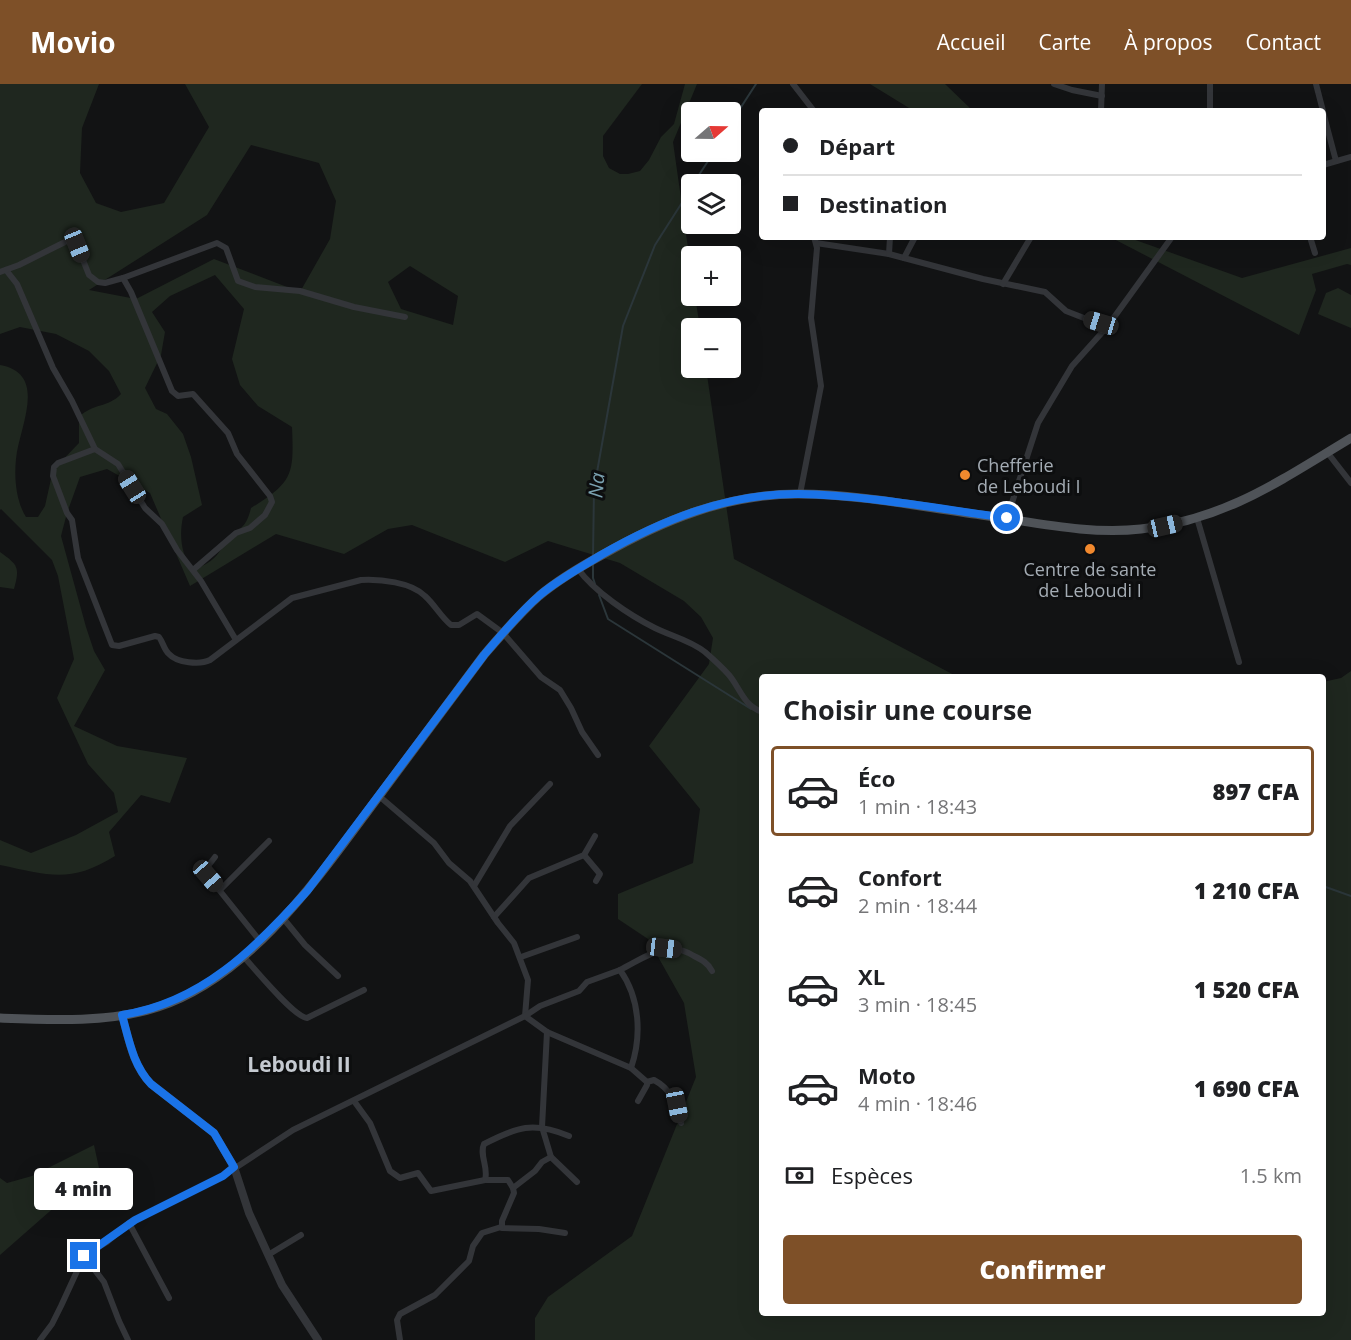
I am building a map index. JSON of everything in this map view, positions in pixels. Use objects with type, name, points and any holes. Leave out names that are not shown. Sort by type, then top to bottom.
[{"type":"main road","points":[[1,1017],[68,1018],[122,1015],[160,1007],[206,984],[243,956],[283,918],[307,891],[484,655],[503,633],[538,597],[578,569],[624,542],[704,508],[763,496],[800,494],[848,497],[1081,529],[1140,530],[1197,518],[1249,499],[1351,438]]},
{"type":"street","points":[[793,84],[812,108]]},
{"type":"street","points":[[1054,84],[1102,96]]},
{"type":"street","points":[[1101,108],[1102,84]]},
{"type":"street","points":[[1210,84],[1210,108]]},
{"type":"street","points":[[1316,84],[1322,108]]},
{"type":"street","points":[[1326,123],[1336,161]]},
{"type":"street","points":[[1326,164],[1351,157]]},
{"type":"street","points":[[236,640],[193,570],[162,524],[145,508],[118,464],[95,449],[53,368],[17,284],[3,271],[69,240],[77,245],[93,279],[105,283],[216,243],[226,248],[238,281],[255,286],[300,291],[354,307],[405,317]]},
{"type":"street","points":[[815,240],[890,254],[1003,284],[1045,292],[1066,310],[1107,327]]},
{"type":"street","points":[[800,494],[820,386],[811,318],[818,248],[815,240]]},
{"type":"street","points":[[890,240],[890,254]]},
{"type":"street","points":[[904,258],[913,240]]},
{"type":"street","points":[[1003,284],[1029,240]]},
{"type":"street","points":[[1007,518],[1038,423],[1072,366],[1107,327],[1170,240]]},
{"type":"street","points":[[1311,240],[1315,253]]},
{"type":"street","points":[[123,278],[172,391],[178,396],[193,394],[228,433],[237,454],[270,496],[272,502],[265,515],[250,528],[236,533],[193,570]]},
{"type":"street","points":[[95,449],[58,463],[54,466],[52,476],[72,520],[78,558],[112,645],[119,646],[155,636],[159,637],[167,653],[173,658],[201,663],[210,660],[292,598],[332,586],[372,579],[406,586],[418,591],[451,625],[459,625],[477,614],[503,633],[541,677],[560,690],[582,732],[598,755]]},
{"type":"street","points":[[1327,452],[1351,483]]},
{"type":"street","points":[[1197,518],[1239,662]]},
{"type":"street","points":[[578,569],[586,580],[639,619],[704,651],[729,675],[743,698],[759,710]]},
{"type":"street","points":[[474,886],[510,826],[550,784]]},
{"type":"street","points":[[379,796],[434,843],[449,863],[474,886],[514,943],[521,957],[528,985],[525,1016]]},
{"type":"street","points":[[494,917],[529,878],[584,855],[595,836]]},
{"type":"street","points":[[220,890],[269,841]]},
{"type":"street","points":[[584,855],[600,874],[596,881]]},
{"type":"street","points":[[215,857],[207,871],[208,876],[260,941]]},
{"type":"street","points":[[283,918],[305,945],[338,976]]},
{"type":"street","points":[[521,957],[577,937]]},
{"type":"street","points":[[40,1340],[52,1324],[84,1256],[107,1242],[129,1223],[223,1176],[293,1130],[525,1016],[540,1006],[579,991],[586,982],[620,970],[664,948],[685,951],[709,965],[711,971]]},
{"type":"street","points":[[243,956],[303,1018],[364,990]]},
{"type":"street","points":[[620,970],[630,984],[638,1026],[637,1052],[631,1068]]},
{"type":"street","points":[[122,1015],[134,1059],[142,1075],[214,1133],[234,1167],[249,1213],[268,1255],[291,1300],[318,1340]]},
{"type":"street","points":[[525,1016],[547,1032],[631,1068],[647,1082]]},
{"type":"street","points":[[547,1032],[542,1126],[551,1157],[577,1182]]},
{"type":"street","points":[[638,1101],[647,1082],[654,1080],[664,1086],[677,1105],[681,1122]]},
{"type":"street","points":[[354,1101],[370,1123],[394,1176],[400,1178],[418,1173],[431,1191],[485,1180],[507,1180],[514,1193],[501,1227]]},
{"type":"street","points":[[485,1180],[486,1168],[482,1150],[484,1144],[526,1126],[542,1126],[569,1136]]},
{"type":"street","points":[[513,1188],[535,1171],[542,1162],[551,1157]]},
{"type":"street","points":[[129,1223],[169,1298]]},
{"type":"street","points":[[400,1340],[397,1320],[400,1314],[435,1295],[469,1261],[473,1246],[482,1233],[501,1227],[503,1229],[539,1229],[565,1233]]},
{"type":"street","points":[[268,1255],[301,1235]]},
{"type":"street","points":[[84,1256],[104,1282],[118,1321],[129,1340]]},
{"type":"shaded area","points":[[0,84],[99,84],[82,128],[80,173],[96,203],[121,212],[164,203],[209,127],[185,84],[642,84],[603,136],[603,156],[609,168],[620,174],[628,174],[640,171],[649,160],[661,137],[674,124],[685,84],[697,84],[690,102],[681,102],[681,123],[673,142],[681,198],[681,234],[686,234],[688,246],[681,246],[681,306],[697,306],[698,318],[681,318],[681,378],[707,378],[734,559],[952,674],[759,674],[759,1316],[1326,1316],[1326,681],[1341,678],[1351,671],[1351,1340],[535,1340],[535,1318],[548,1297],[632,1236],[696,1077],[684,1003],[648,939],[618,919],[618,894],[693,863],[700,809],[649,746],[709,664],[713,638],[701,617],[684,601],[620,563],[548,541],[505,562],[412,525],[388,529],[344,554],[276,534],[190,586],[150,493],[107,469],[80,477],[61,536],[86,627],[94,651],[105,670],[74,726],[117,746],[187,758],[170,803],[141,795],[109,832],[115,856],[85,871],[72,874],[46,874],[0,865],[0,840],[31,853],[76,835],[118,812],[114,793],[88,764],[57,698],[74,659],[58,576],[52,560],[0,510],[0,365],[15,370],[24,379],[27,390],[28,403],[18,446],[15,474],[18,497],[26,517],[38,517],[45,506],[53,470],[79,443],[79,417],[90,409],[111,402],[121,394],[109,371],[89,351],[56,334],[20,327],[0,334]],"holes":[[[251,145],[319,163],[336,201],[330,239],[300,292],[214,259],[136,299],[89,290],[207,215]],[[410,266],[458,296],[453,325],[401,309],[388,282]],[[215,275],[244,309],[232,359],[240,385],[258,406],[292,427],[291,467],[283,484],[251,508],[245,524],[213,559],[193,570],[184,552],[181,531],[183,517],[202,505],[183,434],[167,414],[156,409],[145,388],[161,355],[165,332],[152,312],[170,296]]]},
{"type":"shaded area","points":[[870,84],[945,84],[970,108],[909,108]]},
{"type":"shaded area","points":[[1116,240],[1135,240],[1242,278],[1351,248],[1351,265],[1347,264],[1312,274],[1316,290],[1299,335]]},
{"type":"shaded area","points":[[1338,288],[1351,295],[1351,328],[1318,314],[1326,293]]},
{"type":"shaded area","points":[[0,552],[16,567],[17,576],[14,589],[0,587]]},
{"type":"shaded area","points":[[94,1145],[99,1168],[0,1255],[0,1178],[7,1183],[32,1176]]},
{"type":"waterway","name":"Na","points":[[741,107],[756,84]]},
{"type":"waterway","name":"Na","points":[[700,174],[707,162]]},
{"type":"waterway","name":"Na","points":[[593,557],[594,489],[623,326],[655,245],[681,204]]},
{"type":"waterway","name":"Na","points":[[593,563],[595,584]]},
{"type":"waterway","name":"Na","points":[[599,595],[608,619],[751,709]]},
{"type":"waterway","name":"Na","points":[[1326,887],[1351,896]]},
{"type":"place","name":"Chefferie de Leboudi I","points":[[965,475]]},
{"type":"place","name":"Centre de sante de Leboudi I","points":[[1090,549]]},
{"type":"district","name":"Leboudi II","points":[[299,1064]]},
{"type":"route","points":[[84,1256],[107,1242],[129,1223],[223,1176],[234,1167],[214,1133],[142,1075],[134,1059],[122,1015],[160,1007],[182,997],[206,984],[255,946],[307,891],[484,655],[512,622],[556,582],[624,542],[686,514],[724,503],[763,496],[800,494],[848,497],[1007,518]]}]
